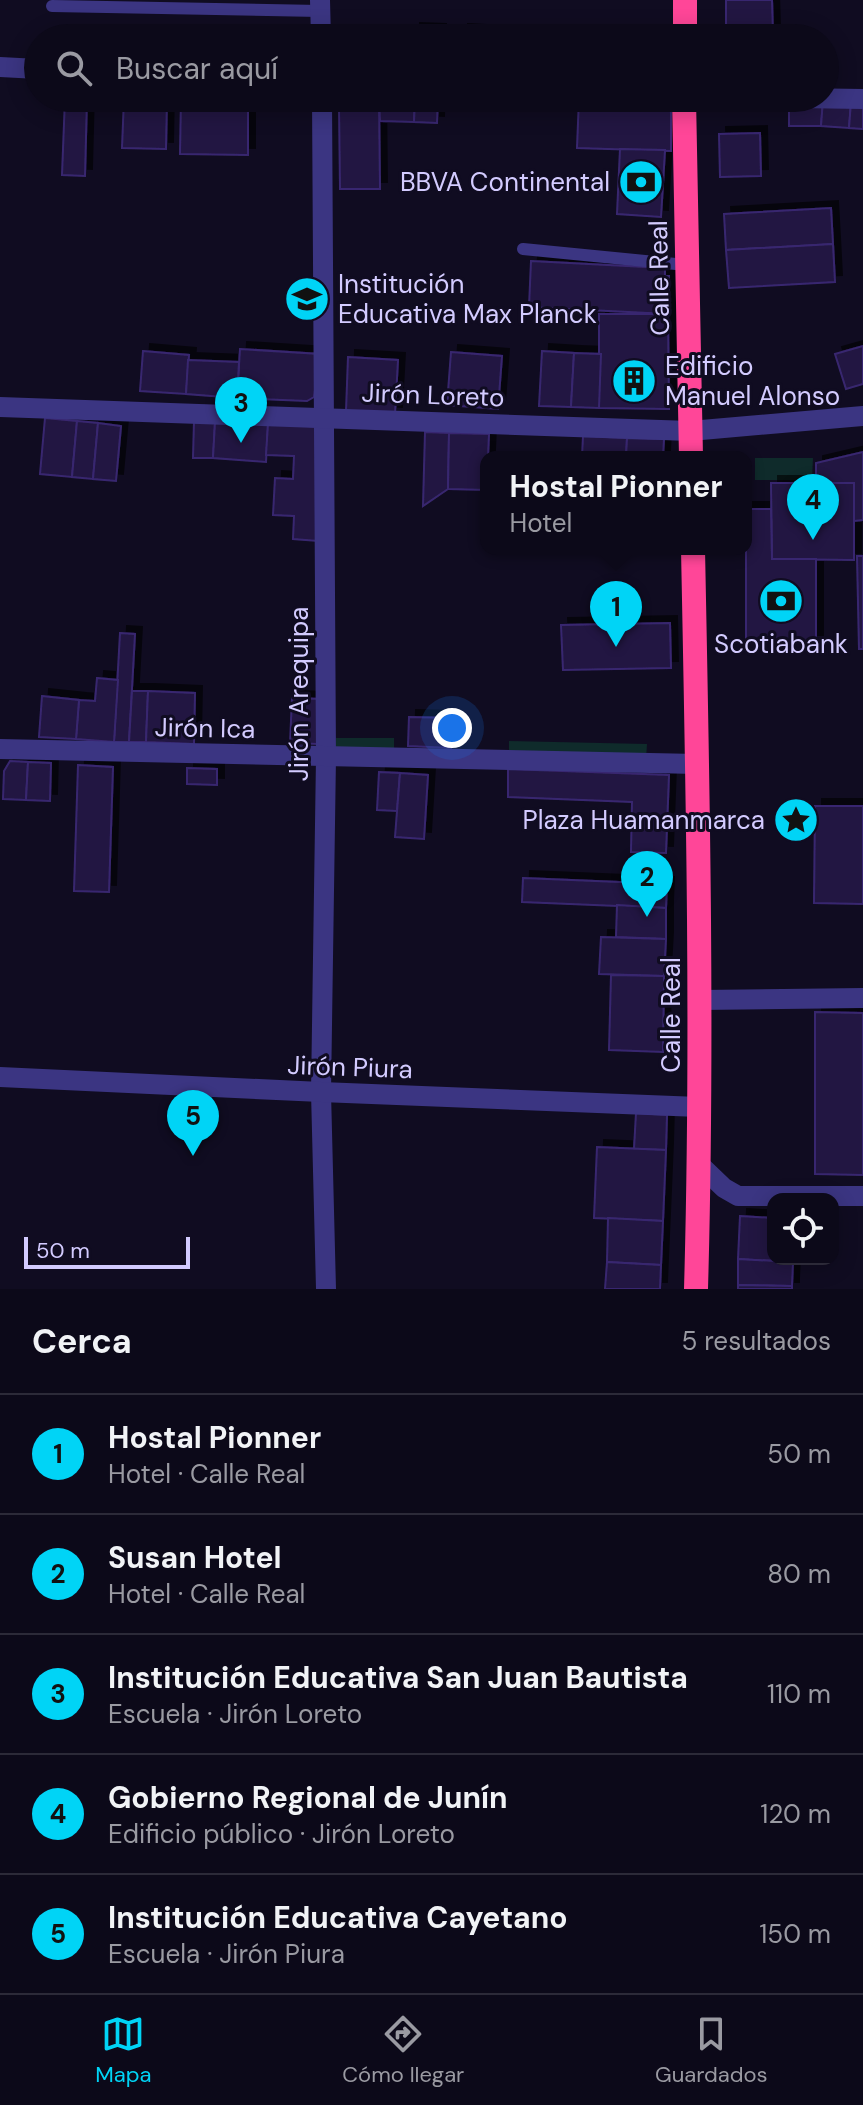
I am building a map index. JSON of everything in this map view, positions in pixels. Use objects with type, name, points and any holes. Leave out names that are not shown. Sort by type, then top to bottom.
[{"type":"highway","points":[[685,0],[685,24]]},
{"type":"highway","name":"Calle Real","points":[[684,112],[691,451]]},
{"type":"highway","name":"Calle Real","points":[[693,555],[700,1000],[696,1289]]},
{"type":"street","points":[[0,67],[24,68]]},
{"type":"street","points":[[839,99],[863,99]]},
{"type":"street","name":"Jirón Arequipa","points":[[322,112],[326,757],[321,1092],[326,1289]]},
{"type":"street","name":"Jirón Loreto","points":[[0,407],[690,431],[863,416]]},
{"type":"street","name":"Jirón Ica","points":[[0,749],[697,764]]},
{"type":"street","points":[[700,1000],[863,998]]},
{"type":"street","name":"Jirón Piura","points":[[0,1077],[699,1107]]},
{"type":"street","points":[[699,1164],[724,1188],[738,1196],[863,1196]]},
{"type":"lane","points":[[52,6],[320,6]]},
{"type":"lane","points":[[523,249],[686,265]]},
{"type":"green space","points":[[755,458],[813,458],[812,480],[755,480]]},
{"type":"green space","points":[[336,738],[394,738],[394,755],[336,755]]},
{"type":"green space","points":[[509,741],[647,744],[646,759],[509,757]]},
{"type":"building","points":[[726,0],[772,0],[773,24],[726,24]]},
{"type":"building","points":[[839,101],[851,102],[849,128],[821,126],[822,112],[839,112]]},
{"type":"building","points":[[851,102],[863,103],[863,129],[849,128]]},
{"type":"building","points":[[64,112],[87,112],[85,176],[62,175]]},
{"type":"building","points":[[123,112],[167,112],[166,149],[122,148]]},
{"type":"building","points":[[181,112],[248,112],[248,155],[180,154]]},
{"type":"building","points":[[339,112],[379,112],[380,189],[340,189]]},
{"type":"building","points":[[380,112],[414,112],[414,122],[380,121]]},
{"type":"building","points":[[414,112],[437,112],[437,123],[414,122]]},
{"type":"building","points":[[578,112],[671,112],[671,151],[577,148]]},
{"type":"building","points":[[789,112],[822,112],[821,126],[789,126]]},
{"type":"building","points":[[760,133],[761,176],[720,177],[719,134]]},
{"type":"building","name":"BBVA Continental","points":[[620,149],[665,150],[661,217],[617,214]]},
{"type":"building","points":[[831,208],[833,244],[726,250],[724,214]]},
{"type":"building","points":[[833,244],[835,282],[729,288],[726,250]]},
{"type":"building","points":[[531,261],[665,268],[665,276],[669,276],[668,314],[529,307]]},
{"type":"building","name":"Edificio Manuel Alonso","points":[[599,314],[668,314],[669,409],[599,408]]},
{"type":"building","points":[[863,346],[863,384],[846,389],[835,354]]},
{"type":"building","points":[[240,349],[320,354],[314,397],[307,401],[237,398]]},
{"type":"building","points":[[143,351],[189,355],[186,394],[140,391]]},
{"type":"building","points":[[542,351],[574,353],[571,407],[539,406]]},
{"type":"building","points":[[451,352],[502,356],[498,409],[447,405]]},
{"type":"building","points":[[574,353],[601,354],[599,408],[571,407]]},
{"type":"building","points":[[348,357],[398,360],[395,414],[346,411]]},
{"type":"building","points":[[188,360],[239,362],[237,398],[186,394]]},
{"type":"building","points":[[45,418],[77,421],[72,477],[40,474]]},
{"type":"building","points":[[77,421],[98,423],[93,479],[72,477]]},
{"type":"building","points":[[194,421],[215,422],[213,458],[193,458]]},
{"type":"building","points":[[215,422],[268,424],[266,462],[213,458]]},
{"type":"building","points":[[98,423],[121,426],[116,481],[93,479]]},
{"type":"building","points":[[268,424],[324,427],[318,541],[293,539],[294,516],[273,515],[275,478],[293,479],[294,456],[266,455]]},
{"type":"building","points":[[425,432],[449,433],[448,489],[423,506]]},
{"type":"building","points":[[449,433],[489,434],[488,451],[480,451],[480,490],[448,489]]},
{"type":"building","points":[[583,436],[627,438],[626,451],[582,451]]},
{"type":"building","points":[[627,438],[664,439],[663,451],[626,451]]},
{"type":"building","points":[[863,452],[863,520],[854,521],[854,483],[816,483],[816,463]]},
{"type":"building","points":[[771,483],[854,483],[854,560],[772,559]]},
{"type":"building","name":"Scotiabank","points":[[752,509],[771,509],[772,559],[816,559],[816,642],[746,642],[746,555],[752,555]]},
{"type":"building","points":[[857,556],[863,556],[863,649],[859,649]]},
{"type":"building","points":[[670,623],[671,668],[563,670],[561,625]]},
{"type":"building","points":[[120,633],[135,634],[129,742],[114,742]]},
{"type":"building","points":[[97,678],[118,680],[114,742],[76,739],[79,700],[95,701]]},
{"type":"building","points":[[132,691],[148,691],[146,742],[129,742]]},
{"type":"building","points":[[148,691],[195,693],[194,744],[146,742]]},
{"type":"building","points":[[42,696],[79,700],[76,739],[39,737]]},
{"type":"building","points":[[292,698],[321,699],[319,744],[290,743]]},
{"type":"building","points":[[409,717],[452,718],[451,748],[408,746]]},
{"type":"building","points":[[10,761],[28,762],[26,800],[3,799],[4,771]]},
{"type":"building","points":[[28,762],[51,763],[50,801],[26,800]]},
{"type":"building","points":[[78,765],[113,767],[109,892],[74,891]]},
{"type":"building","points":[[187,768],[217,769],[217,785],[187,784]]},
{"type":"building","points":[[508,769],[669,775],[666,853],[631,852],[632,802],[508,797]]},
{"type":"building","points":[[379,772],[400,773],[397,811],[377,810]]},
{"type":"building","points":[[400,773],[428,775],[424,839],[395,837]]},
{"type":"building","points":[[815,806],[863,806],[863,904],[814,903]]},
{"type":"building","points":[[523,878],[667,884],[666,908],[522,902]]},
{"type":"building","points":[[617,905],[666,908],[666,939],[616,937]]},
{"type":"building","points":[[601,937],[666,939],[664,976],[599,974]]},
{"type":"building","points":[[611,975],[664,976],[663,1052],[609,1050]]},
{"type":"building","points":[[815,1012],[863,1013],[863,1175],[815,1174]]},
{"type":"building","points":[[636,1113],[667,1115],[666,1150],[634,1149]]},
{"type":"building","points":[[597,1147],[666,1150],[663,1221],[594,1218]]},
{"type":"building","points":[[740,1216],[767,1218],[767,1261],[738,1259]]},
{"type":"building","points":[[608,1218],[663,1221],[661,1265],[607,1262]]},
{"type":"building","points":[[738,1259],[767,1261],[767,1265],[793,1265],[792,1286],[738,1285]]},
{"type":"building","points":[[607,1262],[661,1265],[660,1289],[605,1289]]},
{"type":"building","points":[[738,1285],[792,1286],[792,1289],[738,1289]]},
{"type":"place","name":"BBVA Continental","points":[[641,182]]},
{"type":"place","name":"Institución Educativa Max Planck","points":[[307,299]]},
{"type":"place","name":"Edificio Manuel Alonso","points":[[634,381]]},
{"type":"place","name":"Institución Educativa San Juan Bautista","points":[[241,443]]},
{"type":"place","name":"Gobierno Regional de Junín","points":[[813,540]]},
{"type":"place","name":"Scotiabank","points":[[781,601]]},
{"type":"place","name":"Hostal Pionner","points":[[616,647]]},
{"type":"place","name":"Plaza Huamanmarca","points":[[796,820]]},
{"type":"place","name":"Susan Hotel","points":[[647,917]]},
{"type":"place","name":"Institución Educativa Cayetano","points":[[193,1156]]}]
